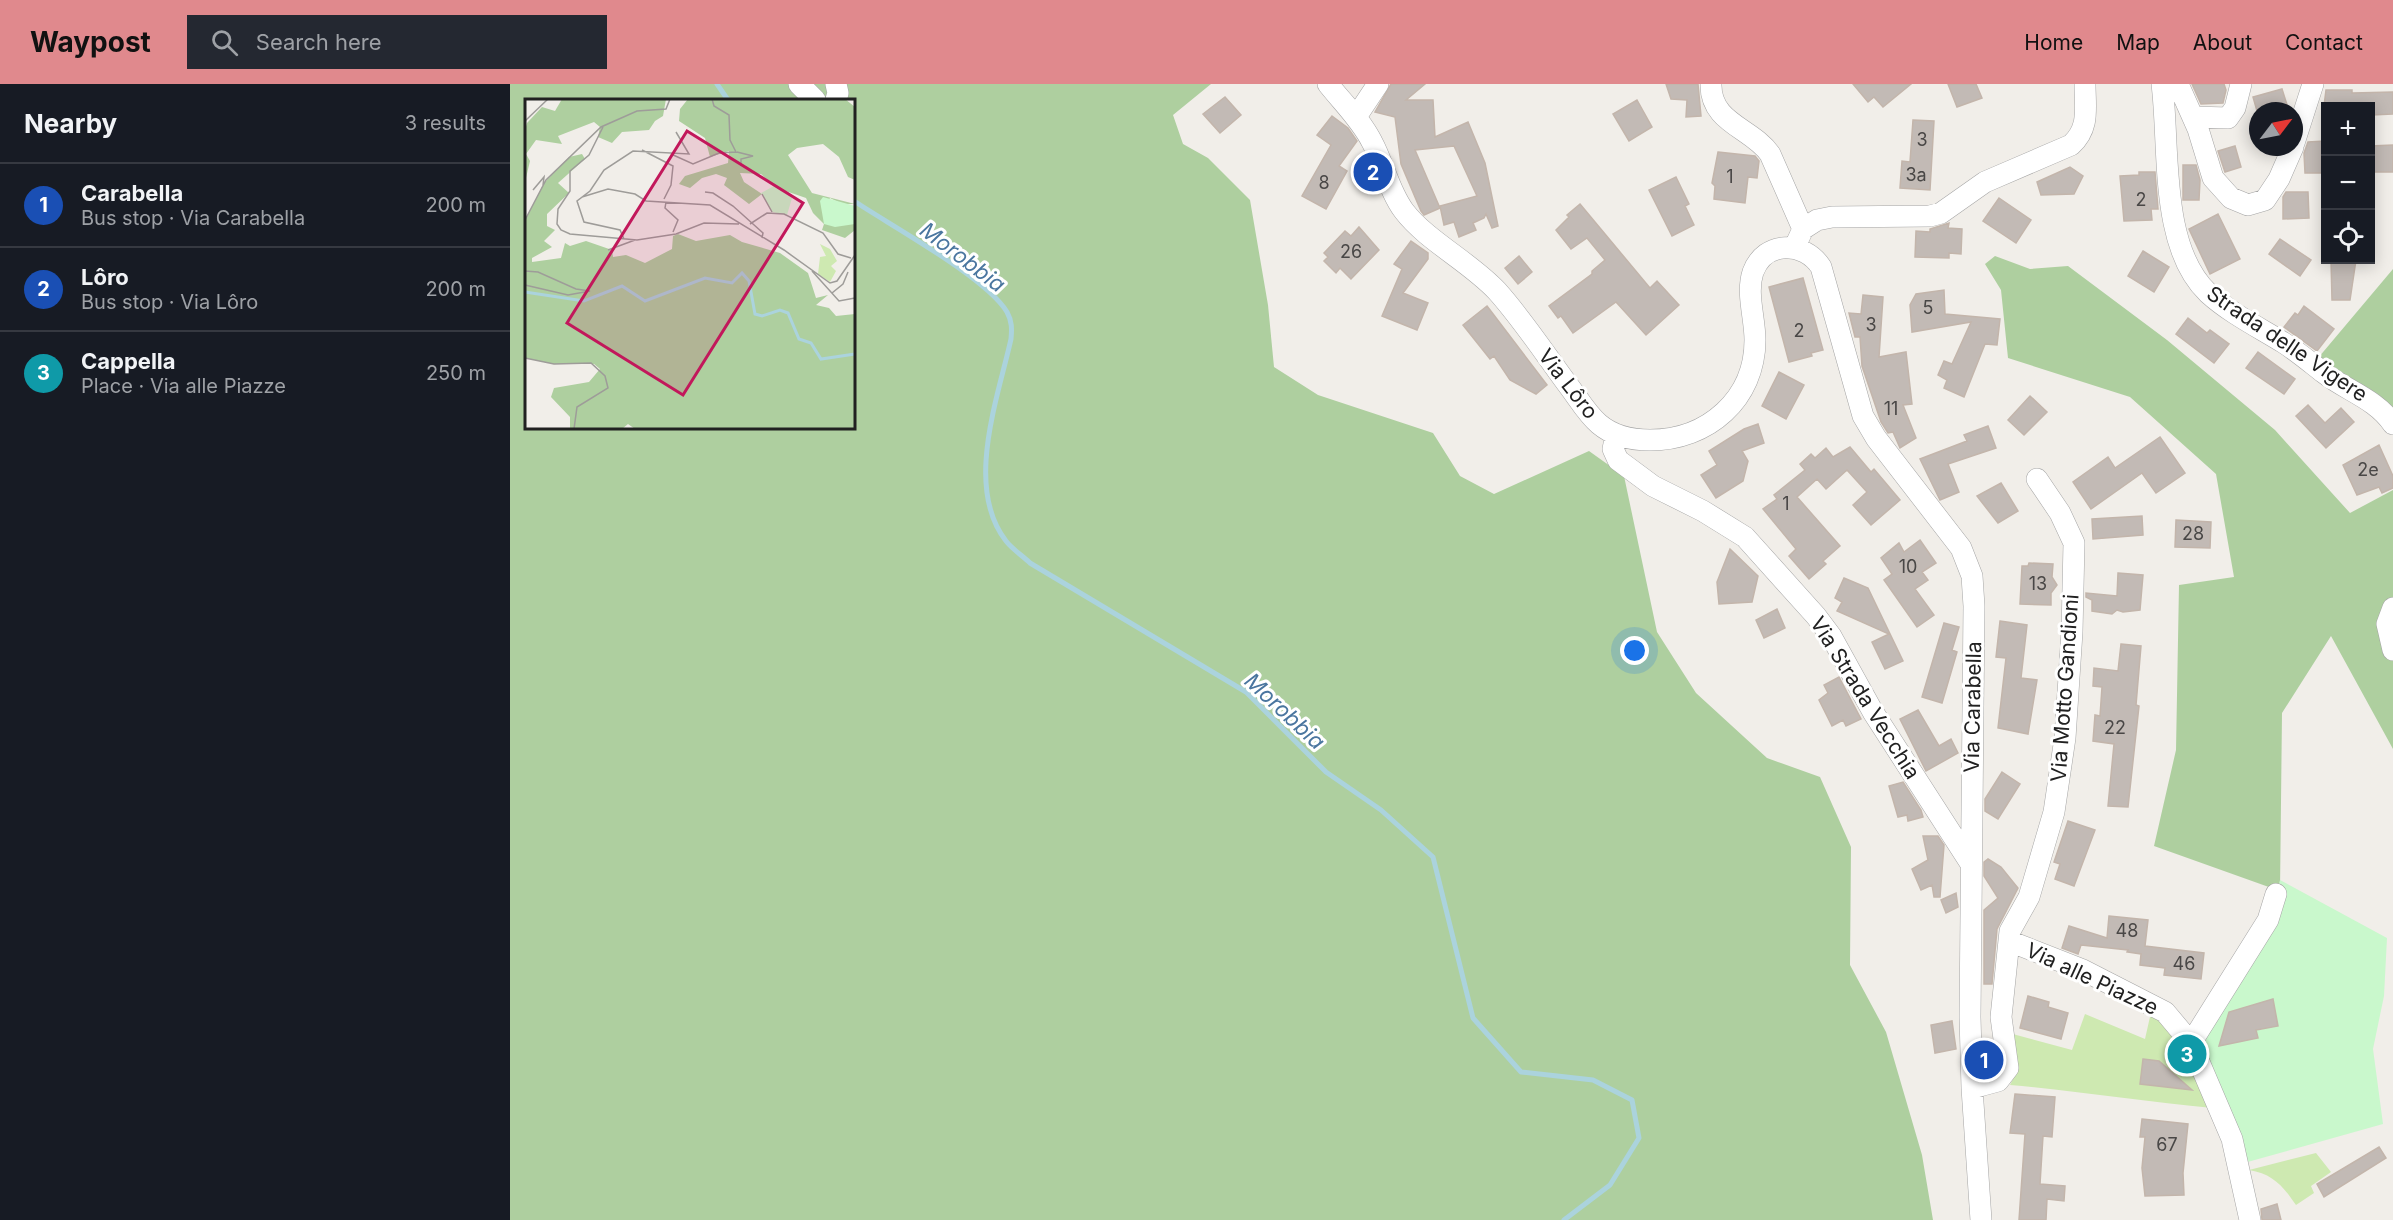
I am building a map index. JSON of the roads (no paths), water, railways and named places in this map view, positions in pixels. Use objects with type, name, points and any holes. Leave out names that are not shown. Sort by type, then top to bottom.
[{"type":"street","points":[[799,84],[814,99]]},
{"type":"street","points":[[836,84],[838,93],[836,99]]},
{"type":"street","name":"Via Lôro","points":[[1328,84],[1356,117],[1372,141],[1404,211],[1497,291],[1593,419],[1616,435],[1648,440],[1675,438],[1702,428],[1725,414],[1741,395],[1753,359],[1755,326],[1751,293],[1753,272],[1768,253],[1799,239],[1817,220],[1832,217],[1930,216],[1941,213],[1985,182],[2071,145],[2081,137],[2086,124],[2085,84]]},
{"type":"street","points":[[1356,117],[1378,84]]},
{"type":"street","points":[[1711,84],[1715,104],[1723,116],[1764,146],[1770,154],[1799,239]]},
{"type":"street","name":"Strada delle Vigere","points":[[2162,84],[2171,214],[2180,251],[2194,278],[2209,294],[2244,319],[2295,351],[2336,382],[2377,406],[2393,424]]},
{"type":"street","points":[[2178,84],[2193,117],[2213,178],[2222,191],[2240,202],[2254,205],[2265,200],[2279,179],[2289,156]]},
{"type":"street","points":[[2193,117],[2228,118],[2235,108],[2241,84]]},
{"type":"street","points":[[2303,115],[2313,84]]},
{"type":"street","name":"Via Carabella","points":[[1799,239],[1821,267],[1856,396],[1868,426],[1956,540],[1970,567],[1974,606],[1971,864],[1972,1089],[1981,1220]]},
{"type":"street","name":"Via Strada Vecchia","points":[[1616,435],[1613,449],[1618,460],[1653,486],[1703,511],[1745,537],[1816,616],[1831,636],[1874,712],[1971,864]]},
{"type":"street","name":"Via Motto Gandioni","points":[[1972,1089],[1998,1081],[2008,1068],[2001,1017],[2009,941],[2013,923],[2028,897],[2054,812],[2065,738],[2072,632],[2073,543],[2060,513],[2037,479]]},
{"type":"street","points":[[2393,608],[2387,624],[2393,650]]},
{"type":"street","points":[[2191,1043],[2268,920],[2276,894]]},
{"type":"street","name":"Via alle Piazze","points":[[2009,941],[2083,970],[2165,1012],[2191,1043],[2232,1139],[2250,1220]]},
{"type":"waterway","name":"Morobbia","points":[[717,84],[727,99]]},
{"type":"waterway","name":"Morobbia","points":[[855,202],[959,268],[996,298],[1009,315],[1011,339],[993,415],[986,469],[987,495],[994,519],[1008,544],[1030,563],[1246,692],[1326,772],[1381,810],[1433,857],[1473,1018],[1521,1072],[1593,1080],[1632,1100],[1639,1138],[1610,1185],[1564,1220]]},
{"type":"place","name":"Lôro","points":[[1373,172]]},
{"type":"place","name":"Cappella","points":[[2187,1054]]},
{"type":"place","name":"Carabella","points":[[1984,1060]]}]
